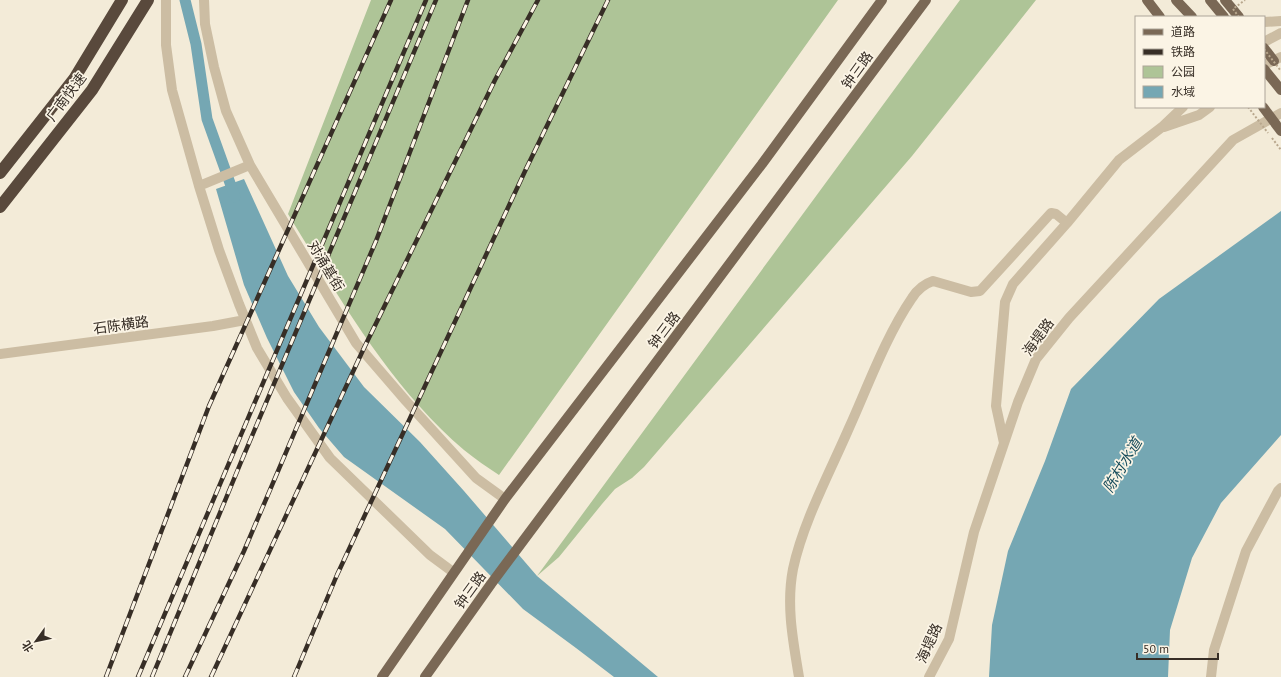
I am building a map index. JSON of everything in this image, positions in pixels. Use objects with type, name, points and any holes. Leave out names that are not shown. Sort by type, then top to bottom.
[{"type":"highway","name":"广南快速","points":[[0,173],[74,80],[122,0]]},
{"type":"highway","name":"广南快速","points":[[0,207],[92,90],[148,0]]},
{"type":"main road","name":"钟三路","points":[[382,677],[490,519],[762,164],[882,0]]},
{"type":"main road","name":"钟三路","points":[[425,677],[491,584],[926,0]]},
{"type":"main road","points":[[1147,0],[1159,16]]},
{"type":"main road","points":[[1176,0],[1192,16]]},
{"type":"main road","points":[[1210,0],[1223,16]]},
{"type":"main road","points":[[1226,0],[1238,16]]},
{"type":"main road","points":[[1265,50],[1277,59]]},
{"type":"main road","points":[[1265,70],[1281,90]]},
{"type":"main road","points":[[1264,108],[1281,131]]},
{"type":"street","points":[[166,0],[166,45],[172,90],[219,250],[257,348],[284,392],[330,458],[420,545],[454,572]]},
{"type":"street","name":"对涌基街","points":[[204,0],[205,24],[214,67],[226,111],[247,166],[356,344],[476,478],[505,499]]},
{"type":"street","points":[[1180,0],[1192,16]]},
{"type":"street","points":[[1226,0],[1245,16]]},
{"type":"street","points":[[1265,22],[1281,21]]},
{"type":"street","points":[[1265,41],[1281,33]]},
{"type":"street","points":[[1265,65],[1277,59]]},
{"type":"street","points":[[1162,127],[1177,108]]},
{"type":"street","points":[[1004,444],[996,406],[1005,302],[1013,284],[1067,223],[1119,160],[1162,127],[1182,108]]},
{"type":"street","points":[[1162,127],[1199,116],[1209,108]]},
{"type":"street","name":"海堤路","points":[[929,677],[949,639],[974,532],[1018,402],[1036,359],[1069,318],[1233,140],[1281,113]]},
{"type":"street","points":[[199,186],[247,166]]},
{"type":"street","points":[[799,677],[791,612],[793,570],[798,549],[821,492],[889,338],[912,297],[924,285],[933,281],[971,292],[980,291],[1050,213],[1056,214],[1067,223]]},
{"type":"street","name":"石陈横路","points":[[0,354],[198,328],[245,320]]},
{"type":"street","points":[[1211,677],[1214,650],[1246,551],[1281,488]]},
{"type":"path","points":[[1238,16],[1233,9],[1245,0]]},
{"type":"path","points":[[1265,50],[1281,71]]},
{"type":"path","points":[[1249,108],[1281,150]]},
{"type":"green space","points":[[371,0],[838,0],[499,475],[464,450],[437,425],[412,398],[367,339],[346,308],[288,214]]},
{"type":"green space","points":[[960,0],[1036,0],[912,156],[644,467],[632,478],[615,489],[559,557],[537,576]]},
{"type":"water","points":[[244,179],[288,276],[319,327],[364,387],[420,442],[537,576],[658,677],[614,677],[523,609],[445,529],[344,457],[319,428],[294,392],[267,338],[244,285],[216,189]]},
{"type":"water","name":"陈村水道","points":[[1281,211],[1281,435],[1221,503],[1192,558],[1170,630],[1168,677],[989,677],[992,625],[1008,551],[1045,461],[1071,389],[1159,299]]},
{"type":"waterway","points":[[185,0],[196,44],[207,119],[235,197]]},
{"type":"railway","points":[[106,677],[209,406],[391,0]]},
{"type":"railway","points":[[138,677],[426,0]]},
{"type":"railway","points":[[152,677],[436,0]]},
{"type":"railway","points":[[185,677],[244,551],[376,241],[468,0]]},
{"type":"railway","points":[[211,677],[364,348],[495,80],[538,0]]},
{"type":"railway","points":[[294,677],[337,575],[526,169],[608,0]]}]
